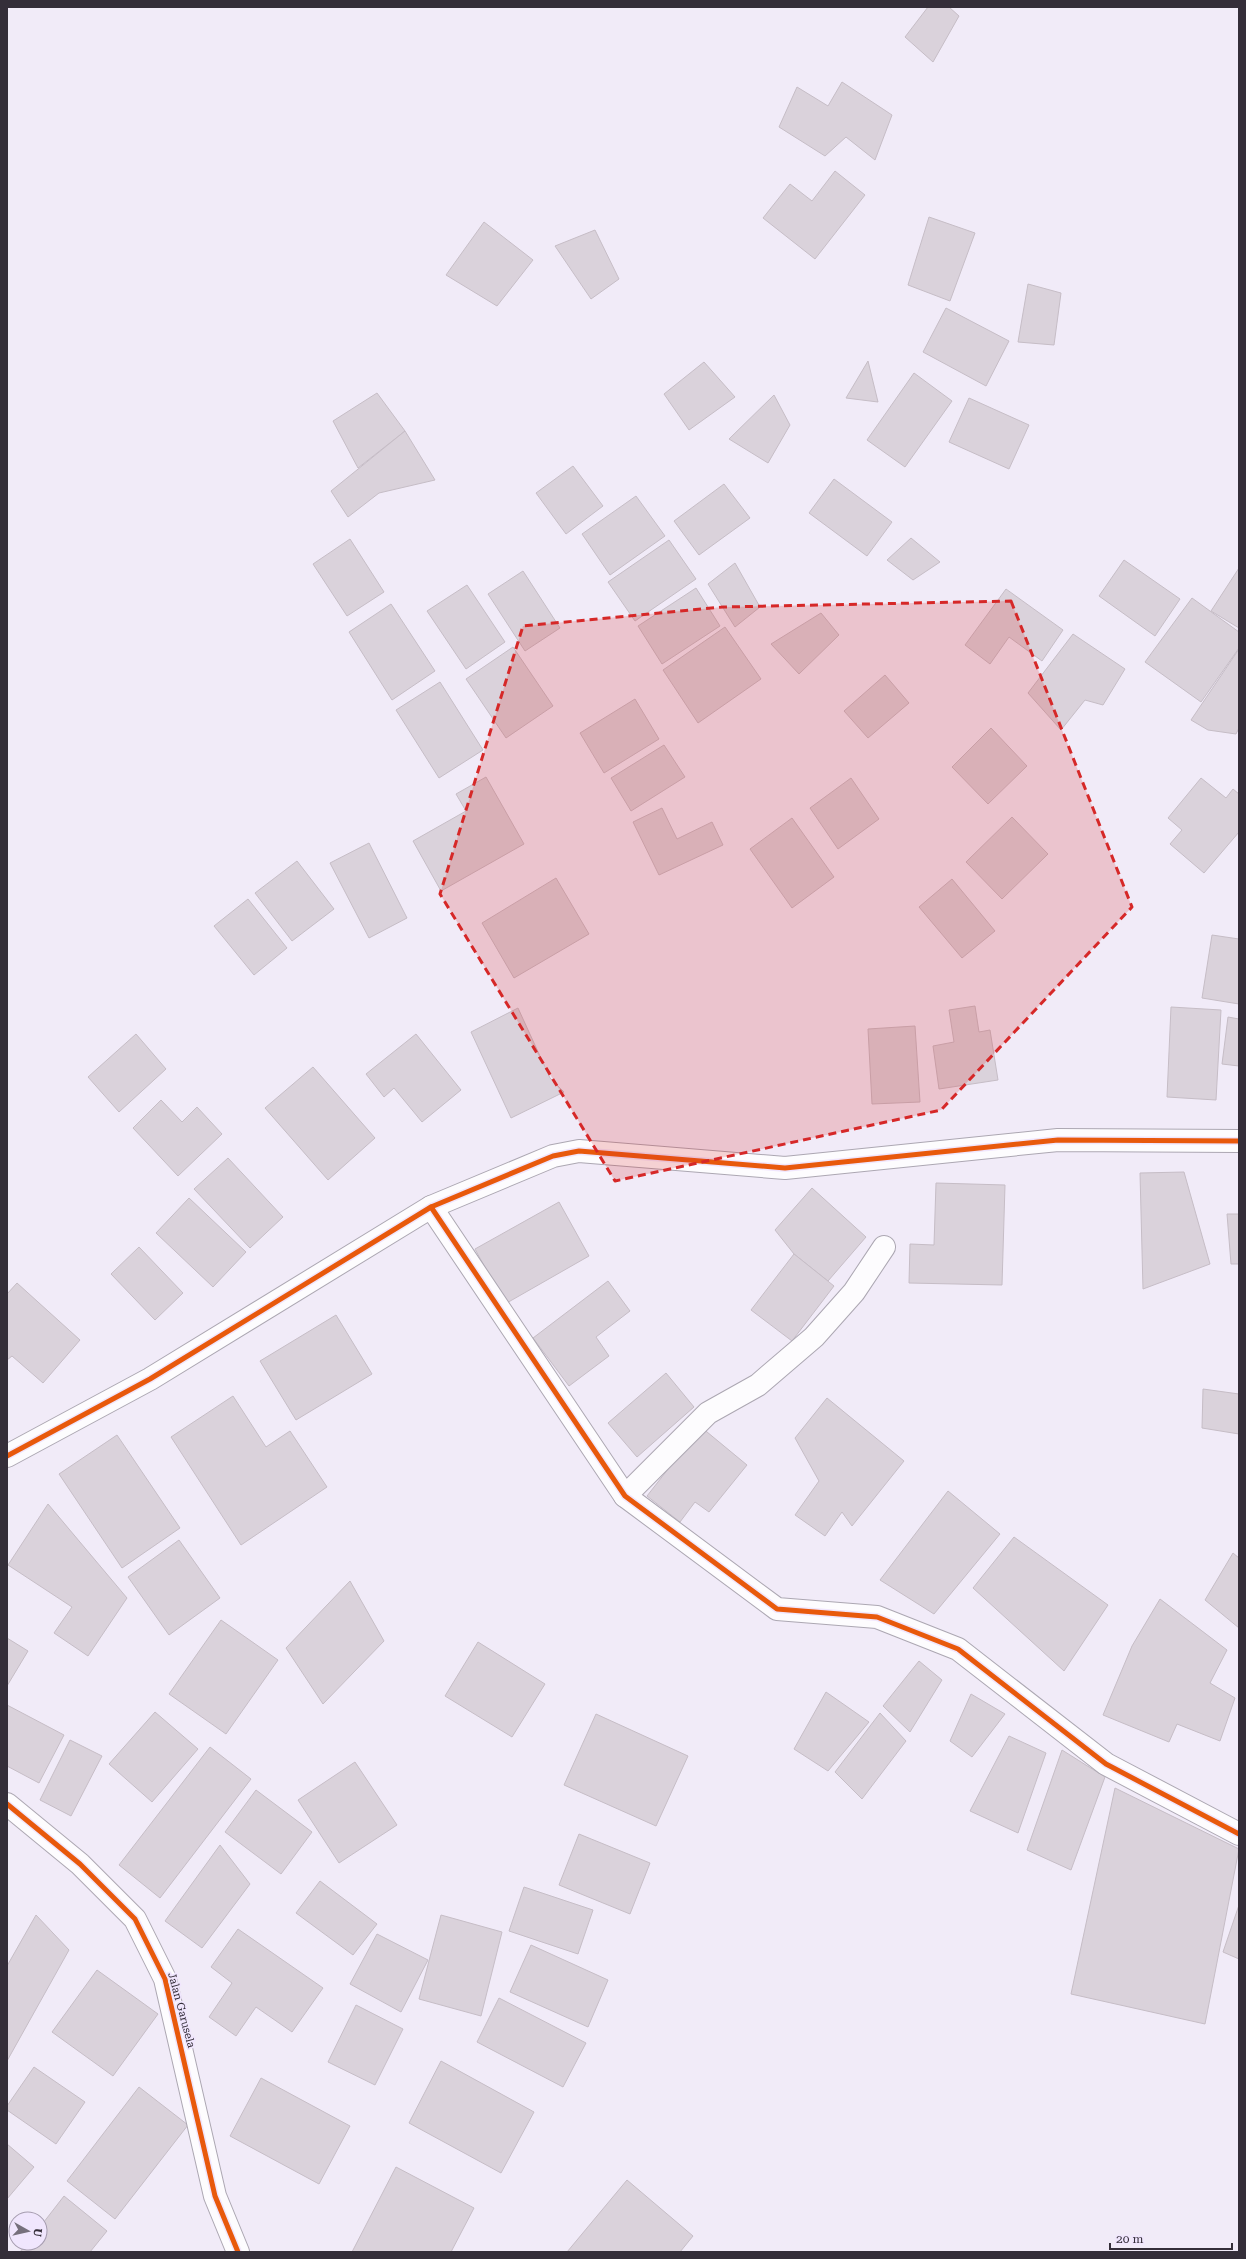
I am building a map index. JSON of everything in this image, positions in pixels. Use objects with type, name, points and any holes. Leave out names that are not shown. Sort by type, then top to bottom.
[{"type":"street","points":[[7,1456],[150,1379],[431,1207],[553,1156],[579,1150],[785,1168],[1058,1140],[1239,1141]]},
{"type":"street","points":[[431,1207],[625,1496],[777,1609],[877,1617],[958,1649],[1106,1764],[1239,1834]]},
{"type":"street","points":[[625,1496],[708,1413],[758,1385],[814,1337],[854,1292],[884,1247]]},
{"type":"street","name":"Jalan Garusela","points":[[7,1804],[80,1864],[135,1919],[165,1979],[216,2196],[238,2252]]},
{"type":"highlighted area","points":[[1011,601],[1132,907],[941,1110],[615,1181],[440,894],[523,626],[723,607]]},
{"type":"building","points":[[928,7],[949,7],[959,16],[933,62],[905,37]]},
{"type":"building","points":[[842,82],[892,115],[875,160],[846,137],[825,156],[779,127],[797,87],[828,106]]},
{"type":"building","points":[[835,171],[865,195],[815,259],[763,218],[790,184],[812,201]]},
{"type":"building","points":[[929,217],[975,233],[950,301],[908,285]]},
{"type":"building","points":[[484,222],[533,260],[497,306],[446,275]]},
{"type":"building","points":[[595,230],[619,279],[591,299],[555,246]]},
{"type":"building","points":[[1028,284],[1061,293],[1054,345],[1018,342]]},
{"type":"building","points":[[946,308],[1009,341],[986,386],[923,352]]},
{"type":"building","points":[[868,361],[878,402],[846,398]]},
{"type":"building","points":[[704,362],[735,397],[689,430],[664,394]]},
{"type":"building","points":[[914,373],[952,401],[905,467],[867,440]]},
{"type":"building","points":[[377,393],[405,431],[358,468],[333,421]]},
{"type":"building","points":[[774,395],[790,425],[768,463],[729,439]]},
{"type":"building","points":[[969,398],[1029,425],[1009,469],[949,442]]},
{"type":"building","points":[[405,431],[435,480],[379,493],[348,517],[331,491]]},
{"type":"building","points":[[573,466],[603,506],[566,534],[536,493]]},
{"type":"building","points":[[834,479],[892,522],[867,556],[809,513]]},
{"type":"building","points":[[724,484],[750,518],[699,555],[674,521]]},
{"type":"building","points":[[636,496],[665,536],[610,575],[582,534]]},
{"type":"building","points":[[911,538],[940,562],[913,580],[887,560]]},
{"type":"building","points":[[350,539],[384,592],[347,616],[313,564]]},
{"type":"building","points":[[669,540],[696,579],[635,621],[608,582]]},
{"type":"building","points":[[1124,560],[1180,599],[1155,636],[1099,596]]},
{"type":"building","points":[[735,563],[760,607],[735,627],[708,584]]},
{"type":"building","points":[[1239,568],[1239,628],[1211,611]]},
{"type":"building","points":[[523,571],[560,628],[525,651],[488,594]]},
{"type":"building","points":[[467,585],[505,642],[466,669],[427,611]]},
{"type":"building","points":[[696,588],[720,626],[662,664],[638,626]]},
{"type":"building","points":[[1006,589],[1063,630],[1042,661],[1009,637],[990,664],[965,645]]},
{"type":"building","points":[[1192,598],[1239,632],[1239,648],[1201,702],[1145,662]]},
{"type":"building","points":[[391,604],[435,671],[392,700],[349,632]]},
{"type":"building","points":[[821,613],[839,635],[799,674],[771,644]]},
{"type":"building","points":[[725,627],[761,679],[698,723],[663,670]]},
{"type":"building","points":[[1073,634],[1125,669],[1103,705],[1085,700],[1061,730],[1028,693]]},
{"type":"building","points":[[513,647],[553,706],[506,738],[466,679]]},
{"type":"building","points":[[1239,649],[1239,728],[1236,734],[1208,730],[1191,720]]},
{"type":"building","points":[[885,675],[909,703],[868,738],[844,711]]},
{"type":"building","points":[[440,682],[483,750],[439,778],[396,710]]},
{"type":"building","points":[[635,699],[659,739],[604,773],[580,733]]},
{"type":"building","points":[[991,728],[1027,766],[988,804],[952,767]]},
{"type":"building","points":[[664,745],[685,777],[631,811],[611,778]]},
{"type":"building","points":[[486,777],[524,844],[441,891],[413,841],[466,811],[456,794]]},
{"type":"building","points":[[851,778],[879,819],[838,849],[810,808]]},
{"type":"building","points":[[1201,778],[1226,798],[1233,789],[1239,794],[1239,832],[1204,873],[1170,844],[1182,830],[1168,818]]},
{"type":"building","points":[[662,808],[677,839],[712,822],[723,845],[659,875],[633,822]]},
{"type":"building","points":[[1012,817],[1048,854],[1002,899],[966,862]]},
{"type":"building","points":[[792,818],[834,877],[792,908],[750,849]]},
{"type":"building","points":[[369,843],[407,918],[369,938],[330,863]]},
{"type":"building","points":[[297,861],[334,909],[292,941],[255,893]]},
{"type":"building","points":[[556,878],[589,934],[514,978],[482,923]]},
{"type":"building","points":[[952,879],[995,931],[962,958],[919,907]]},
{"type":"building","points":[[248,899],[287,948],[254,975],[214,926]]},
{"type":"building","points":[[1212,935],[1239,939],[1239,1004],[1202,998]]},
{"type":"building","points":[[975,1006],[979,1032],[990,1030],[998,1080],[939,1089],[933,1046],[954,1042],[949,1010]]},
{"type":"building","points":[[1171,1007],[1221,1010],[1216,1100],[1167,1097]]},
{"type":"building","points":[[518,1008],[550,1078],[564,1092],[511,1118],[471,1032]]},
{"type":"building","points":[[1228,1017],[1239,1019],[1239,1066],[1222,1064]]},
{"type":"building","points":[[915,1026],[920,1102],[872,1104],[868,1029]]},
{"type":"building","points":[[136,1034],[166,1069],[119,1112],[88,1077]]},
{"type":"building","points":[[416,1034],[461,1090],[422,1122],[394,1088],[384,1097],[366,1074]]},
{"type":"building","points":[[313,1067],[375,1138],[328,1180],[265,1108]]},
{"type":"building","points":[[161,1100],[182,1122],[197,1107],[222,1134],[178,1176],[133,1128]]},
{"type":"building","points":[[228,1158],[283,1217],[250,1248],[194,1189]]},
{"type":"building","points":[[1184,1172],[1210,1264],[1143,1289],[1140,1173]]},
{"type":"building","points":[[936,1183],[1005,1185],[1002,1285],[909,1283],[910,1244],[934,1245]]},
{"type":"building","points":[[812,1188],[866,1237],[828,1281],[794,1254],[775,1230]]},
{"type":"building","points":[[189,1198],[246,1252],[213,1287],[156,1233]]},
{"type":"building","points":[[559,1202],[589,1256],[505,1304],[475,1249]]},
{"type":"building","points":[[1227,1214],[1239,1214],[1239,1264],[1231,1264]]},
{"type":"building","points":[[139,1247],[183,1293],[155,1320],[111,1274]]},
{"type":"building","points":[[794,1254],[834,1286],[792,1341],[751,1310]]},
{"type":"building","points":[[608,1281],[630,1311],[596,1337],[609,1356],[569,1386],[533,1338]]},
{"type":"building","points":[[17,1283],[80,1340],[43,1383],[12,1356],[7,1360],[7,1294]]},
{"type":"building","points":[[336,1315],[372,1374],[296,1420],[260,1361]]},
{"type":"building","points":[[666,1373],[694,1407],[637,1457],[608,1423]]},
{"type":"building","points":[[1203,1389],[1239,1394],[1239,1434],[1202,1428]]},
{"type":"building","points":[[233,1396],[266,1447],[290,1431],[327,1487],[241,1545],[171,1437]]},
{"type":"building","points":[[827,1398],[904,1461],[852,1526],[842,1512],[825,1536],[795,1515],[819,1481],[795,1438]]},
{"type":"building","points":[[701,1427],[747,1465],[709,1512],[695,1502],[680,1522],[647,1496]]},
{"type":"building","points":[[117,1435],[180,1528],[122,1568],[59,1474]]},
{"type":"building","points":[[948,1491],[1000,1534],[934,1614],[880,1580]]},
{"type":"building","points":[[48,1504],[127,1598],[88,1656],[54,1633],[72,1607],[8,1565]]},
{"type":"building","points":[[1014,1537],[1108,1605],[1064,1671],[973,1588]]},
{"type":"building","points":[[179,1540],[220,1598],[169,1635],[128,1577]]},
{"type":"building","points":[[1233,1553],[1239,1558],[1239,1628],[1205,1600]]},
{"type":"building","points":[[350,1581],[384,1641],[323,1704],[286,1648]]},
{"type":"building","points":[[1160,1599],[1227,1650],[1210,1683],[1235,1698],[1220,1741],[1177,1724],[1169,1742],[1103,1715],[1132,1646]]},
{"type":"building","points":[[221,1620],[278,1660],[226,1734],[169,1694]]},
{"type":"building","points":[[7,1638],[28,1651],[7,1686]]},
{"type":"building","points":[[478,1642],[545,1684],[512,1737],[445,1696]]},
{"type":"building","points":[[919,1661],[942,1680],[910,1732],[883,1706]]},
{"type":"building","points":[[826,1692],[869,1722],[828,1771],[794,1749]]},
{"type":"building","points":[[971,1694],[1005,1714],[972,1757],[950,1741]]},
{"type":"building","points":[[7,1705],[64,1735],[39,1783],[7,1766]]},
{"type":"building","points":[[155,1712],[198,1749],[152,1802],[109,1764]]},
{"type":"building","points":[[880,1713],[906,1741],[862,1799],[835,1772]]},
{"type":"building","points":[[596,1714],[688,1756],[656,1826],[564,1785]]},
{"type":"building","points":[[1009,1736],[1046,1753],[1018,1833],[970,1811]]},
{"type":"building","points":[[70,1740],[102,1756],[71,1816],[40,1800]]},
{"type":"building","points":[[210,1747],[251,1779],[160,1898],[119,1865]]},
{"type":"building","points":[[1062,1750],[1105,1777],[1071,1870],[1027,1850]]},
{"type":"building","points":[[355,1762],[397,1825],[339,1863],[298,1800]]},
{"type":"building","points":[[1115,1788],[1239,1849],[1205,2024],[1071,1994]]},
{"type":"building","points":[[256,1790],[312,1832],[281,1874],[225,1832]]},
{"type":"building","points":[[579,1834],[650,1863],[630,1914],[559,1885]]},
{"type":"building","points":[[220,1845],[250,1884],[202,1948],[165,1921]]},
{"type":"building","points":[[320,1881],[377,1924],[353,1955],[296,1913]]},
{"type":"building","points":[[524,1887],[593,1910],[578,1954],[509,1931]]},
{"type":"building","points":[[1239,1905],[1239,1959],[1223,1952]]},
{"type":"building","points":[[36,1915],[69,1950],[7,2061],[7,1966]]},
{"type":"building","points":[[441,1915],[502,1932],[481,2016],[419,1999]]},
{"type":"building","points":[[238,1929],[323,1988],[292,2032],[256,2007],[236,2036],[209,2017],[232,1983],[211,1967]]},
{"type":"building","points":[[377,1934],[428,1960],[401,2012],[350,1984]]},
{"type":"building","points":[[531,1945],[608,1980],[588,2027],[510,1992]]},
{"type":"building","points":[[97,1970],[158,2014],[113,2076],[52,2032]]},
{"type":"building","points":[[499,1998],[586,2043],[563,2087],[477,2042]]},
{"type":"building","points":[[356,2005],[403,2029],[375,2085],[328,2062]]},
{"type":"building","points":[[441,2061],[534,2112],[501,2173],[409,2123]]},
{"type":"building","points":[[34,2067],[85,2102],[56,2144],[7,2110],[7,2106]]},
{"type":"building","points":[[261,2078],[350,2126],[319,2184],[230,2136]]},
{"type":"building","points":[[139,2087],[188,2125],[115,2219],[67,2181]]},
{"type":"building","points":[[7,2144],[34,2167],[7,2199]]},
{"type":"building","points":[[396,2167],[474,2208],[451,2252],[352,2252]]},
{"type":"building","points":[[627,2180],[693,2236],[680,2252],[567,2252]]},
{"type":"building","points":[[64,2196],[107,2231],[90,2252],[20,2252],[48,2251],[48,2217]]},
{"type":"cycle path","points":[[7,1456],[150,1379],[431,1207],[553,1156],[579,1151],[785,1168],[1058,1140],[1239,1141]]},
{"type":"cycle path","points":[[431,1207],[625,1496],[777,1609],[877,1617],[958,1649],[1106,1764],[1239,1834]]},
{"type":"cycle path","points":[[7,1804],[80,1864],[135,1919],[165,1979],[215,2196],[238,2252]]}]
